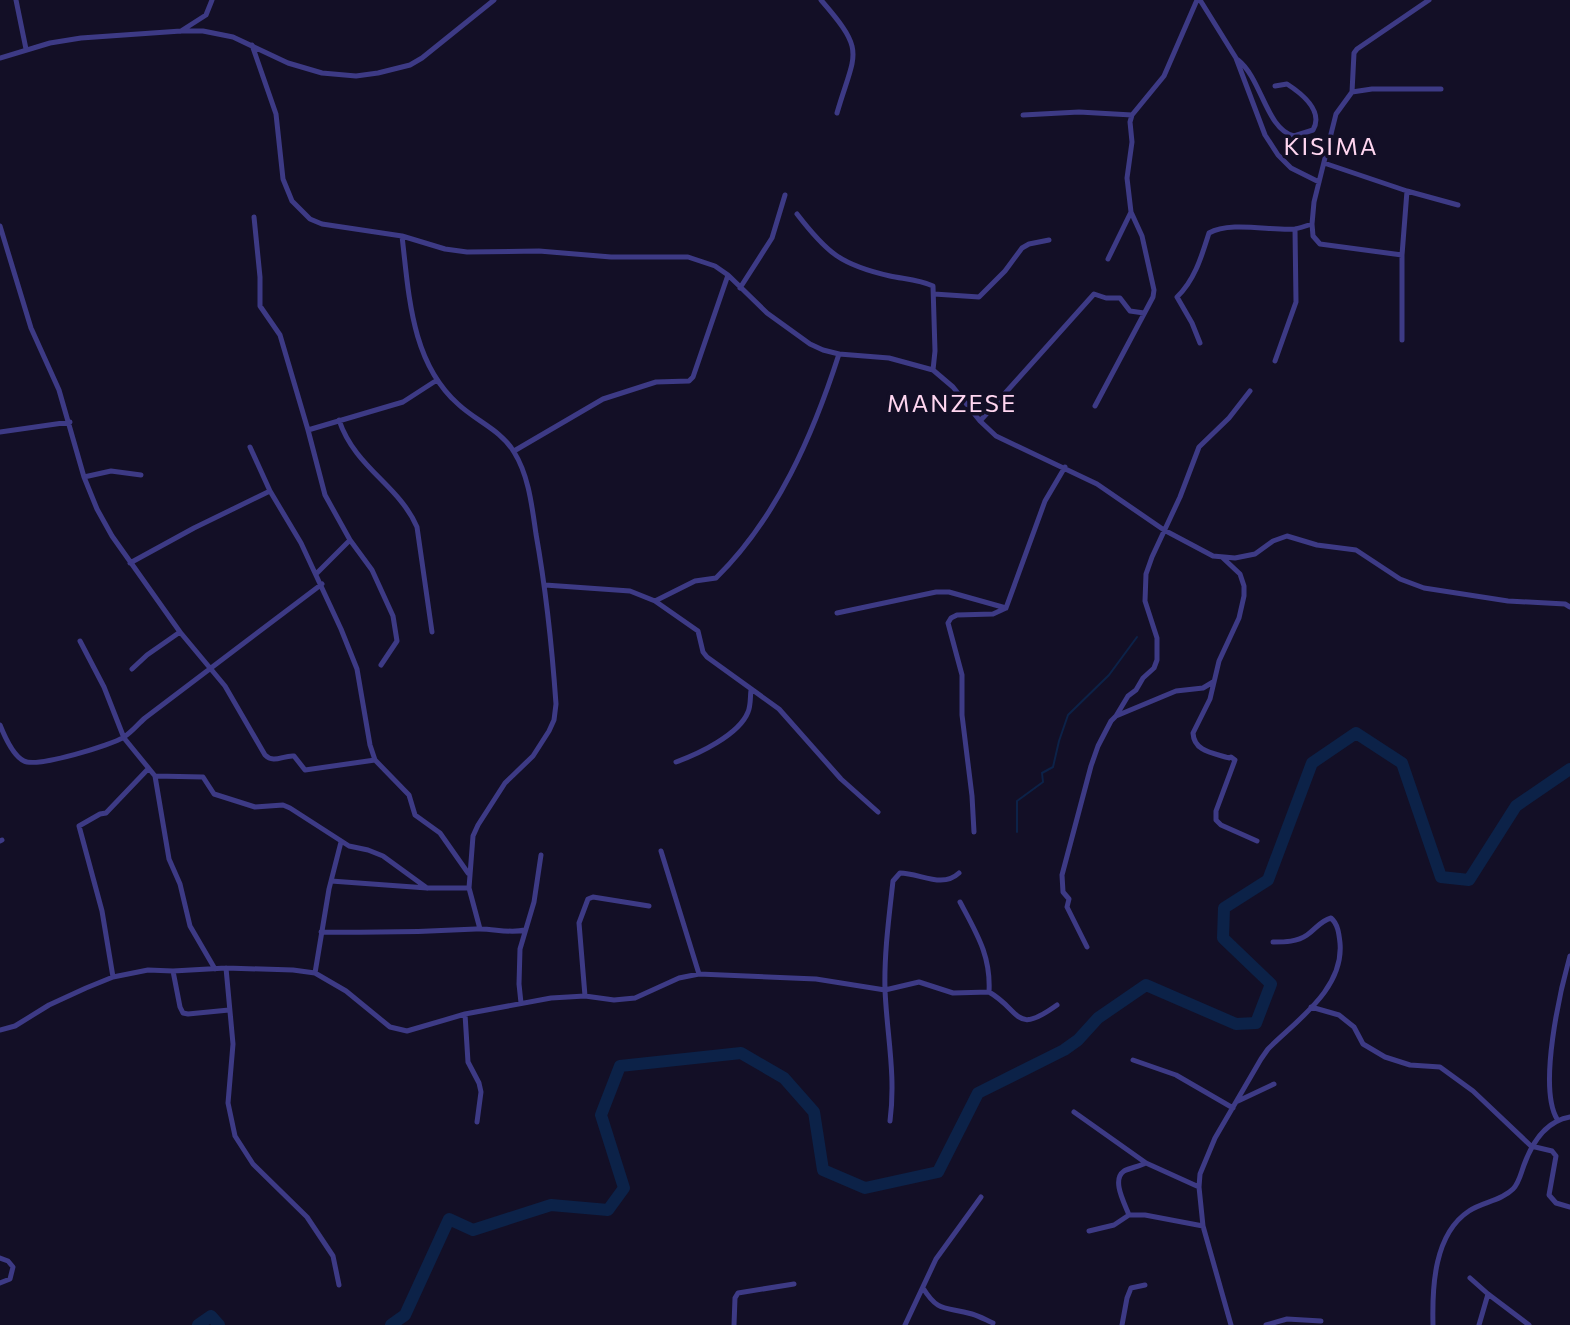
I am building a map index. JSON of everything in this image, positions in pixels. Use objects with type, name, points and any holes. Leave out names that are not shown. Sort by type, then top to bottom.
[{"type":"street","points":[[16,0],[26,49]]},
{"type":"street","points":[[181,31],[206,15],[212,0]]},
{"type":"street","points":[[0,58],[50,43],[81,38],[181,31],[220,34],[313,71],[356,76],[410,65],[494,0]]},
{"type":"street","points":[[821,0],[842,25],[854,48],[853,67],[837,113]]},
{"type":"street","points":[[1186,0],[1198,0]]},
{"type":"street","points":[[1198,0],[1236,58],[1265,135],[1291,168],[1319,182]]},
{"type":"street","points":[[1095,406],[1134,335],[1154,290],[1142,236],[1131,212],[1127,178],[1132,142],[1130,122],[1132,115],[1164,76],[1198,0]]},
{"type":"street","points":[[1402,255],[1320,244],[1313,236],[1312,224],[1319,182],[1336,114],[1352,92],[1352,65],[1357,49],[1429,0]]},
{"type":"street","points":[[251,45],[276,114],[283,179],[292,201],[300,212],[310,219],[323,224],[402,236],[445,249],[467,252],[539,251],[602,256],[688,257],[715,266],[728,275],[768,313],[810,344],[839,354],[889,358],[933,370],[953,387],[980,421],[996,436],[1097,484],[1164,530],[1213,556],[1223,558],[1255,554],[1273,541],[1287,536],[1317,545],[1356,550],[1400,579],[1424,588],[1508,601],[1565,604],[1570,607]]},
{"type":"street","points":[[1236,58],[1249,69],[1280,129],[1294,136],[1313,130],[1315,118],[1307,100],[1287,84],[1275,86]]},
{"type":"street","points":[[1352,92],[1372,89],[1441,89]]},
{"type":"street","points":[[1023,115],[1079,112],[1132,115]]},
{"type":"street","points":[[1324,163],[1458,205]]},
{"type":"street","points":[[1402,340],[1402,255],[1407,191]]},
{"type":"street","points":[[740,288],[772,238],[785,195]]},
{"type":"street","points":[[1108,259],[1131,212]]},
{"type":"street","points":[[797,214],[819,242],[842,260],[873,272],[933,286],[933,370]]},
{"type":"street","points":[[254,217],[260,306],[280,335],[325,495],[350,540],[372,570],[393,616],[397,641],[381,665]]},
{"type":"street","points":[[1200,343],[1177,297],[1199,263],[1209,233],[1214,230],[1239,228],[1295,229],[1312,224]]},
{"type":"street","points":[[0,226],[30,328],[55,380],[97,509],[131,563],[180,632],[225,685],[269,759],[294,756],[305,771],[375,760]]},
{"type":"street","points":[[1275,360],[1296,302],[1295,229]]},
{"type":"street","points":[[402,236],[413,320],[421,349],[437,380],[458,405],[501,436],[514,451],[530,495],[545,585],[556,704],[554,720],[533,756],[505,783],[478,825],[470,850],[468,873],[469,888],[480,929]]},
{"type":"street","points":[[934,294],[979,298],[1005,271],[1022,248],[1049,240]]},
{"type":"street","points":[[514,451],[603,399],[656,382],[689,381],[693,377],[728,275]]},
{"type":"street","points":[[980,421],[1094,294],[1106,298],[1120,298],[1130,311],[1144,313]]},
{"type":"street","points":[[655,601],[695,581],[716,578],[766,518],[796,463],[839,354]]},
{"type":"street","points":[[308,430],[403,402],[437,380]]},
{"type":"street","points":[[1087,947],[1067,907],[1069,899],[1063,892],[1062,875],[1097,746],[1128,696],[1154,668],[1157,660],[1157,638],[1148,616],[1144,586],[1146,575],[1199,447],[1203,440],[1229,418],[1250,391]]},
{"type":"street","points":[[339,420],[344,435],[359,457],[412,514],[417,527],[432,632]]},
{"type":"street","points":[[0,432],[70,422]]},
{"type":"street","points":[[250,447],[270,491],[287,516],[322,584],[357,669],[375,760],[409,795],[415,815],[440,833],[468,873]]},
{"type":"street","points":[[974,832],[962,715],[962,675],[948,623],[957,615],[993,614],[1006,608],[1045,501],[1065,467]]},
{"type":"street","points":[[85,477],[111,471],[141,475]]},
{"type":"street","points":[[131,563],[194,527],[270,491]]},
{"type":"street","points":[[316,574],[350,540]]},
{"type":"street","points":[[1223,558],[1240,574],[1244,596],[1239,618],[1219,661],[1210,699],[1192,738],[1200,749],[1235,760],[1216,811],[1216,820],[1221,825],[1257,841]]},
{"type":"street","points":[[0,725],[16,754],[23,761],[31,763],[77,754],[124,738],[246,640],[322,584]]},
{"type":"street","points":[[545,585],[630,591],[655,601],[698,631],[703,652],[707,657],[779,709],[841,779],[878,812]]},
{"type":"street","points":[[837,613],[949,592],[1006,608]]},
{"type":"street","points":[[132,669],[180,632]]},
{"type":"street","points":[[80,641],[104,687],[124,738],[155,776],[169,859],[180,884],[190,926],[215,969]]},
{"type":"street","points":[[1116,716],[1176,691],[1208,687],[1215,679]]},
{"type":"street","points":[[676,762],[712,746],[737,725],[747,715],[751,690]]},
{"type":"street","points":[[113,977],[104,921],[79,826],[106,813],[148,769]]},
{"type":"street","points":[[155,776],[203,777],[214,794],[255,807],[276,805],[290,808],[341,842],[383,856],[427,888]]},
{"type":"street","points":[[315,973],[331,881],[341,842]]},
{"type":"street","points":[[661,851],[699,974]]},
{"type":"street","points":[[522,1003],[520,949],[534,902],[541,855]]},
{"type":"street","points":[[890,1121],[894,1087],[885,990],[892,881],[900,873],[932,880],[946,880],[953,879],[959,873]]},
{"type":"street","points":[[331,881],[427,888],[469,888]]},
{"type":"street","points":[[585,996],[579,923],[588,899],[593,897],[649,906]]},
{"type":"street","points":[[960,902],[989,963],[989,992]]},
{"type":"street","points":[[1231,1325],[1212,1266],[1203,1226],[1200,1174],[1206,1156],[1268,1049],[1311,1007],[1333,980],[1339,965],[1340,944],[1336,923],[1331,918],[1300,939],[1273,942]]},
{"type":"street","points":[[321,932],[380,933],[480,929],[513,932],[525,929]]},
{"type":"street","points":[[1557,1119],[1551,1100],[1552,1046],[1559,995],[1570,956]]},
{"type":"street","points":[[0,1030],[15,1026],[49,1005],[113,977],[148,970],[226,968],[315,973],[331,981],[390,1027],[407,1031],[465,1014],[551,998],[585,996],[625,1000],[679,978],[699,974],[817,979],[885,990],[919,982],[953,993],[989,992],[1022,1020],[1036,1019],[1057,1005]]},
{"type":"street","points":[[226,968],[233,1044],[228,1103],[235,1136],[253,1164],[307,1217],[333,1256],[340,1285]]},
{"type":"street","points":[[173,971],[183,1013],[229,1010]]},
{"type":"street","points":[[1311,1007],[1339,1015],[1354,1027],[1363,1044],[1385,1057],[1410,1065],[1431,1064],[1448,1072],[1473,1091],[1531,1146],[1548,1150],[1556,1156],[1549,1195],[1556,1203],[1570,1207]]},
{"type":"street","points":[[465,1014],[468,1062],[481,1092],[477,1122]]},
{"type":"street","points":[[1133,1060],[1176,1075],[1233,1108]]},
{"type":"street","points":[[1238,1101],[1274,1084]]},
{"type":"street","points":[[1074,1112],[1146,1163],[1199,1187]]},
{"type":"street","points":[[1433,1325],[1434,1284],[1448,1232],[1471,1209],[1513,1189],[1531,1146],[1557,1119],[1570,1117]]},
{"type":"street","points":[[1129,1215],[1118,1184],[1119,1177],[1126,1170],[1146,1163]]},
{"type":"street","points":[[905,1325],[936,1259],[981,1197]]},
{"type":"street","points":[[1089,1231],[1114,1225],[1129,1215],[1145,1215],[1203,1226]]},
{"type":"street","points":[[0,1258],[13,1267],[10,1279],[0,1283]]},
{"type":"street","points":[[1470,1278],[1529,1325]]},
{"type":"street","points":[[734,1325],[735,1298],[738,1293],[794,1284]]},
{"type":"street","points":[[1122,1325],[1131,1288],[1145,1285]]},
{"type":"street","points":[[923,1288],[930,1300],[942,1309],[972,1314],[993,1323]]},
{"type":"street","points":[[1479,1325],[1488,1294]]},
{"type":"street","points":[[1266,1325],[1287,1319],[1321,1321]]},
{"type":"waterway","points":[[1017,832],[1017,801],[1043,782],[1042,773],[1053,767],[1068,715],[1109,675],[1137,637]]},
{"type":"waterway","points":[[391,1325],[405,1315],[449,1219],[473,1230],[551,1205],[608,1210],[624,1188],[601,1115],[620,1066],[741,1053],[784,1078],[814,1112],[823,1170],[865,1188],[938,1172],[978,1093],[1064,1050],[1078,1040],[1098,1018],[1146,985],[1236,1024],[1256,1023],[1271,984],[1223,938],[1224,908],[1268,880],[1312,763],[1356,733],[1402,763],[1441,877],[1469,880],[1516,806],[1570,769]]},
{"type":"waterway","points":[[198,1325],[211,1316],[219,1325]]},
{"type":"district","name":"KISIMA","points":[[1331,147]]},
{"type":"district","name":"MANZESE","points":[[952,404]]}]
